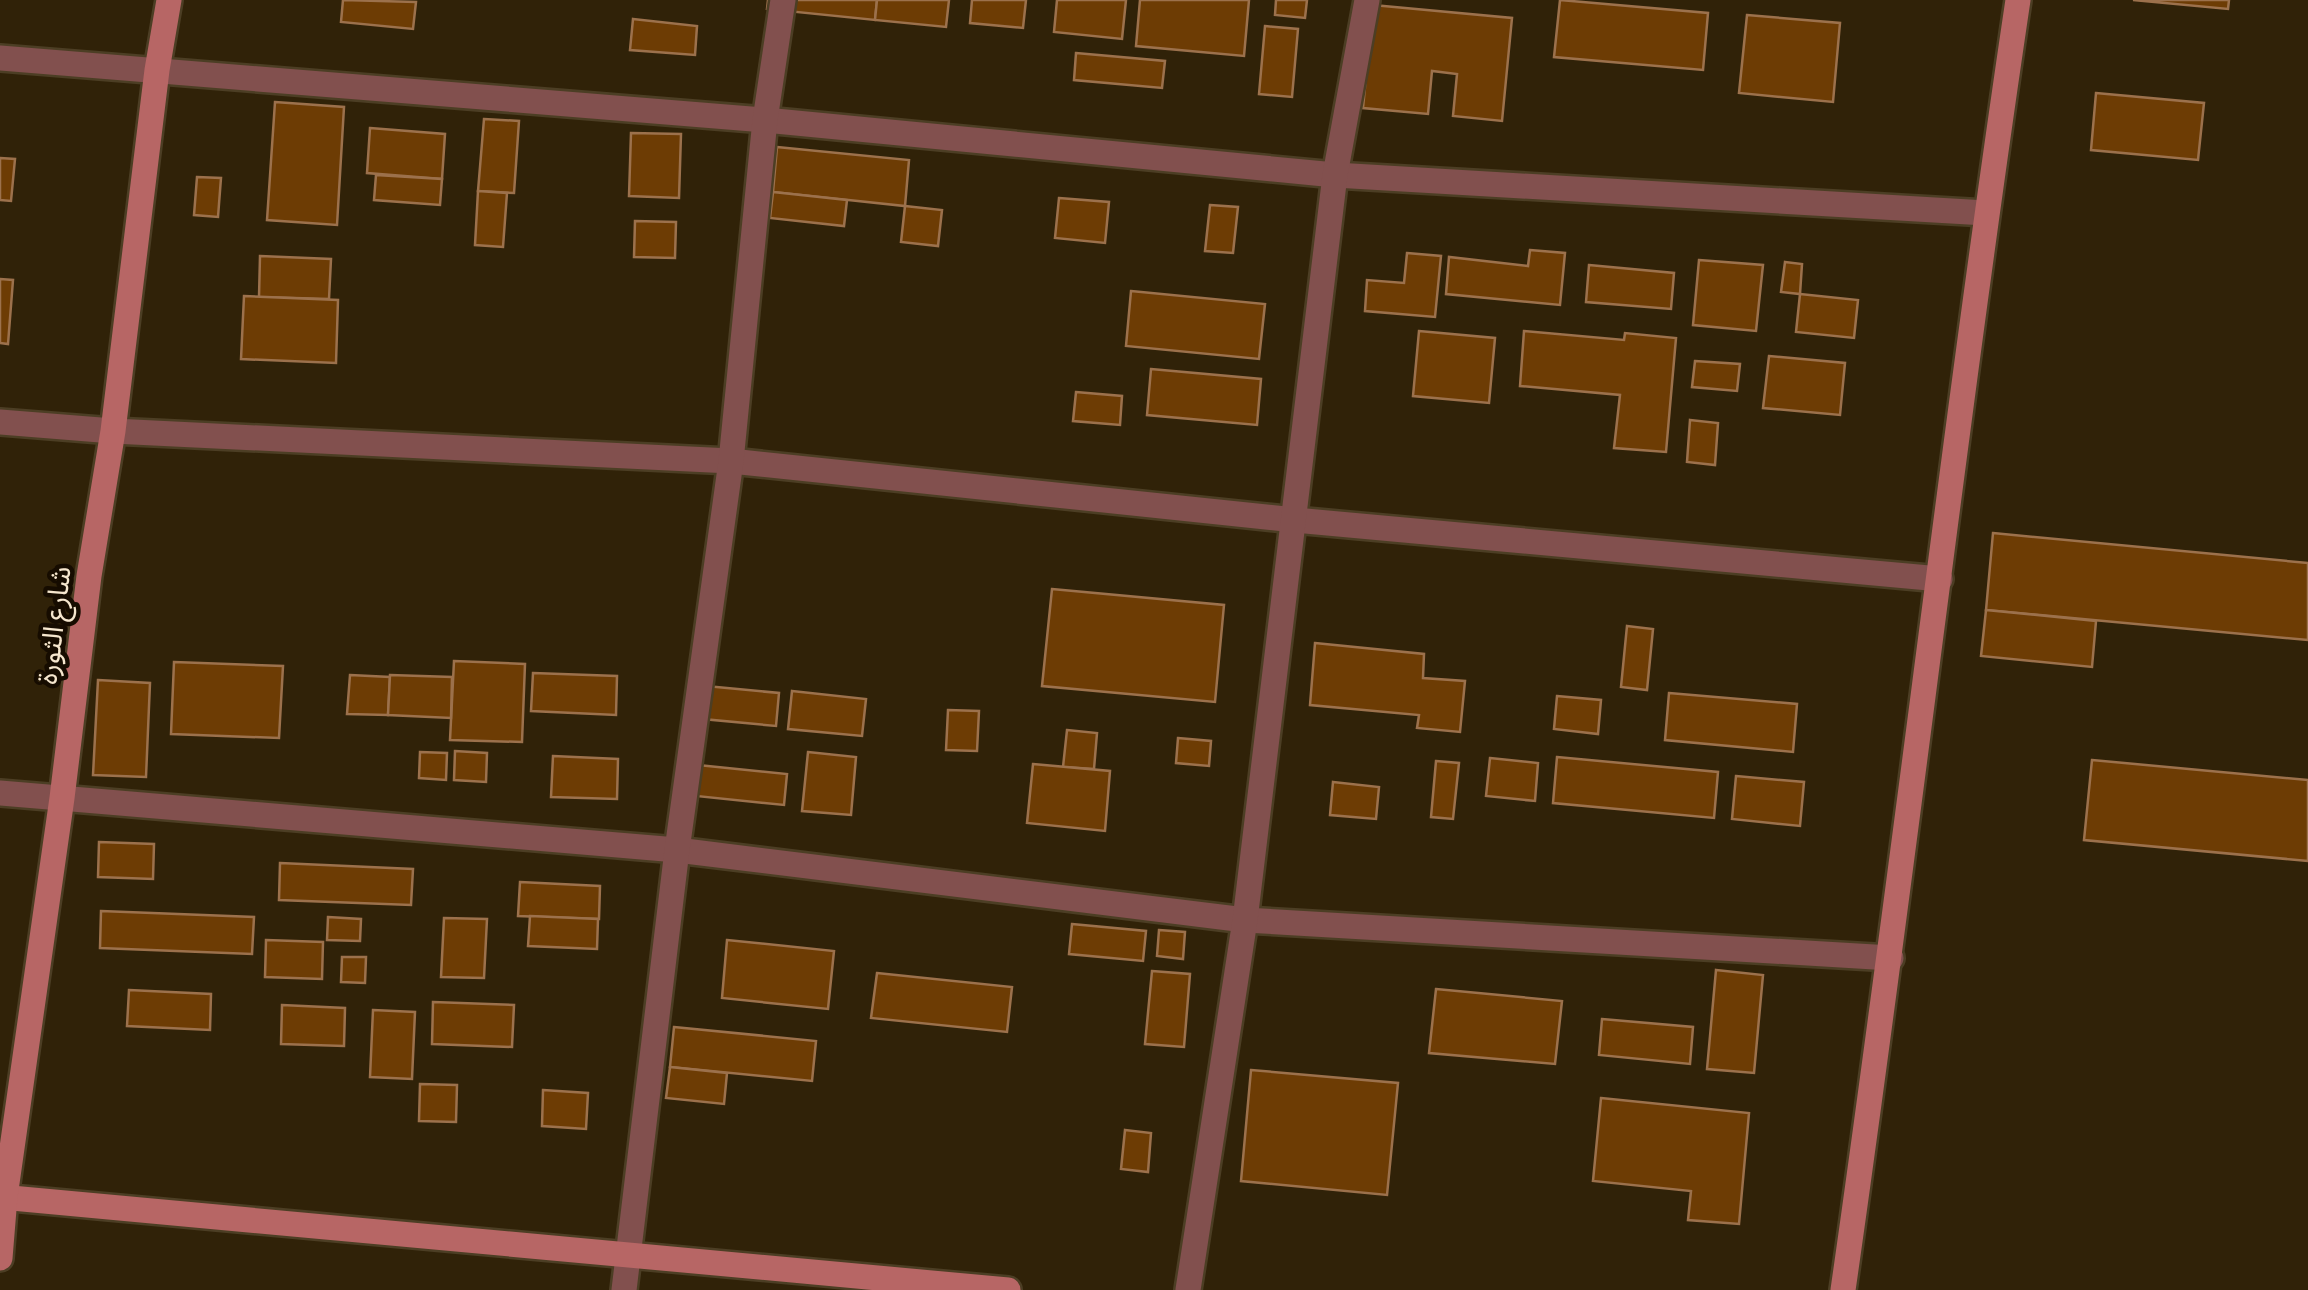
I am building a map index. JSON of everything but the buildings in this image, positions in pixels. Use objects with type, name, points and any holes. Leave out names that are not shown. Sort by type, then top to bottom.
[{"type":"street","name":"شارع الثورة","points":[[0,1258],[3,1197],[62,798],[156,70],[169,0]]},
{"type":"street","points":[[624,1290],[676,850],[732,461],[765,120],[783,0]]},
{"type":"street","points":[[1188,1290],[1245,920],[1335,175],[1367,0]]},
{"type":"street","points":[[1843,1290],[1891,958],[1986,213],[2018,0]]},
{"type":"street","points":[[0,58],[765,120],[1335,175],[1986,213]]},
{"type":"street","points":[[0,422],[112,431],[732,461],[1294,520],[1940,579]]},
{"type":"street","points":[[0,793],[676,850],[1245,920],[1891,958]]},
{"type":"street","points":[[3,1197],[1008,1290]]}]
